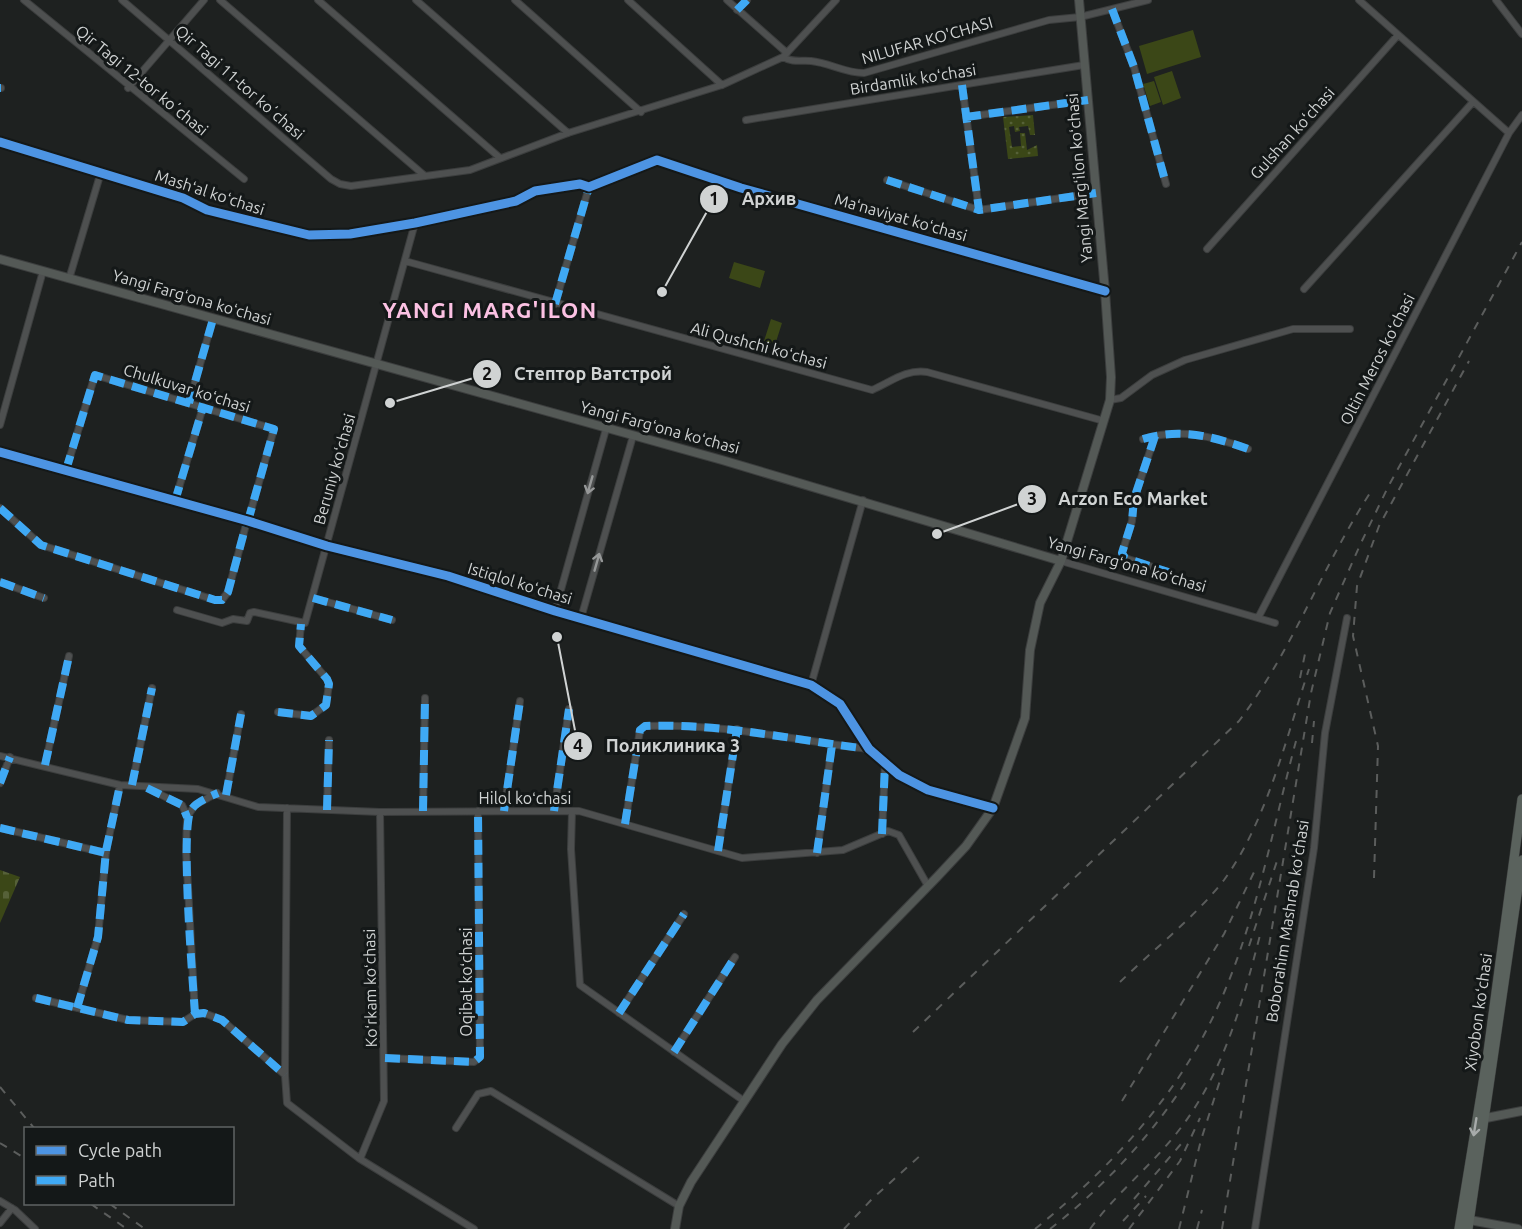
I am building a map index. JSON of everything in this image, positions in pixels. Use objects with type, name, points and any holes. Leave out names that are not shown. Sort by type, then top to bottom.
[{"type":"main road","name":"Yangi Margʻilon koʻchasi","points":[[675,1229],[679,1206],[691,1182],[782,1044],[817,1000],[966,846],[993,808],[1025,718],[1030,650],[1040,603],[1061,561],[1110,400],[1112,377],[1080,0]]},
{"type":"main road","name":"Yangi Fargʻona koʻchasi","points":[[0,259],[863,500],[1061,561]]},
{"type":"main road","name":"Xiyobon koʻchasi","points":[[1466,1222],[1522,799]]},
{"type":"main road","name":"Xiyobon koʻchasi","points":[[1459,1229],[1466,1222],[1486,1118],[1522,860]]},
{"type":"main road","points":[[1486,1118],[1522,1111]]},
{"type":"main road","points":[[1466,1222],[1518,1229]]},
{"type":"street","name":"Qir Tagi 12-tor koʼchasi","points":[[24,0],[129,88],[244,179]]},
{"type":"street","name":"Qir Tagi 11-tor koʼchasi","points":[[122,0],[340,184],[351,186],[425,176]]},
{"type":"street","points":[[129,88],[204,0]]},
{"type":"street","points":[[220,0],[425,176],[470,170],[568,133],[722,85],[785,55],[836,0]]},
{"type":"street","points":[[318,0],[499,158]]},
{"type":"street","points":[[416,0],[568,133]]},
{"type":"street","points":[[515,0],[641,112]]},
{"type":"street","points":[[628,0],[722,85]]},
{"type":"street","points":[[727,0],[785,55]]},
{"type":"street","points":[[737,10],[747,0]]},
{"type":"street","name":"NILUFAR KO'CHASI","points":[[785,55],[795,62],[822,63],[850,73],[864,73],[1049,20],[1080,16],[1148,0]]},
{"type":"street","points":[[1359,0],[1509,133]]},
{"type":"street","points":[[1496,0],[1522,34]]},
{"type":"street","points":[[1112,9],[1134,67],[1166,184]]},
{"type":"street","name":"Gulshan koʻchasi","points":[[1207,249],[1398,36]]},
{"type":"street","name":"Birdamlik koʻchasi","points":[[746,120],[1084,65]]},
{"type":"street","points":[[962,85],[979,210]]},
{"type":"street","points":[[966,117],[1088,100]]},
{"type":"street","points":[[1304,289],[1473,102]]},
{"type":"street","name":"Oltin Meros koʻchasi","points":[[1258,618],[1509,133],[1522,115]]},
{"type":"street","name":"Mashʻal koʻchasi","points":[[0,142],[183,198],[207,210],[286,232],[309,235],[350,234],[415,223]]},
{"type":"street","name":"Maʻnaviyat koʻchasi","points":[[415,223],[516,201],[535,191],[580,184],[588,187],[657,160],[741,188],[1105,291]]},
{"type":"street","points":[[69,279],[101,172]]},
{"type":"street","points":[[887,180],[979,210],[1096,194]]},
{"type":"street","points":[[555,304],[588,187]]},
{"type":"street","name":"Beruniy koʻchasi","points":[[301,624],[308,618],[415,223]]},
{"type":"street","name":"Ali Qushchi koʻchasi","points":[[405,261],[872,390],[902,374],[915,370],[1104,421]]},
{"type":"street","points":[[0,425],[43,271]]},
{"type":"street","points":[[189,403],[213,319]]},
{"type":"street","points":[[1110,400],[1121,398],[1152,375],[1185,360],[1293,329],[1350,329]]},
{"type":"street","name":"Chulkuvar koʻchasi","points":[[66,470],[95,375],[274,429],[247,521]]},
{"type":"street","points":[[175,501],[203,407]]},
{"type":"street","points":[[555,611],[606,429]]},
{"type":"street","points":[[1143,440],[1164,433],[1211,436],[1248,448]]},
{"type":"street","points":[[581,618],[633,436]]},
{"type":"street","points":[[1155,436],[1134,499],[1122,556],[1171,573]]},
{"type":"street","name":"Istiqlol koʻchasi","points":[[0,452],[247,521],[327,546],[448,576],[555,611],[810,685],[840,704],[869,749],[885,764],[928,790],[993,808]]},
{"type":"street","points":[[810,685],[863,500]]},
{"type":"street","points":[[0,508],[41,545],[215,600],[222,600],[228,592],[247,521]]},
{"type":"street","name":"Yangi Fargʻona koʻchasi","points":[[1061,561],[1275,623]]},
{"type":"street","points":[[0,582],[44,598]]},
{"type":"street","points":[[313,598],[392,621]]},
{"type":"street","points":[[177,610],[222,623],[233,619],[247,621],[250,613],[254,612],[301,624],[299,646],[329,684],[326,705],[311,716],[278,712]]},
{"type":"street","name":"Boborahim Mashrab koʻchasi","points":[[1255,1229],[1314,848],[1325,733],[1347,618]]},
{"type":"street","points":[[45,765],[69,656]]},
{"type":"street","points":[[132,785],[152,688]]},
{"type":"street","points":[[423,811],[425,698]]},
{"type":"street","points":[[504,811],[520,701]]},
{"type":"street","points":[[554,811],[569,709]]},
{"type":"street","points":[[226,795],[241,714]]},
{"type":"street","points":[[625,824],[640,730],[645,726],[689,724],[869,749]]},
{"type":"street","points":[[718,851],[737,729]]},
{"type":"street","points":[[327,810],[328,740]]},
{"type":"street","points":[[817,853],[832,745]]},
{"type":"street","name":"Hilol koʻchasi","points":[[0,756],[45,765],[120,785],[147,788],[177,787],[218,793],[258,807],[380,812],[572,811],[742,858],[843,850],[882,834]]},
{"type":"street","points":[[0,783],[10,758]]},
{"type":"street","points":[[885,764],[882,834],[888,831],[899,835],[928,886]]},
{"type":"street","points":[[77,1008],[98,937],[106,853],[120,785]]},
{"type":"street","points":[[147,788],[182,806],[188,817]]},
{"type":"street","points":[[195,1014],[186,851],[188,817],[195,805],[218,793]]},
{"type":"street","points":[[287,808],[285,1075],[287,1103],[360,1160],[474,1229]]},
{"type":"street","name":"Oqibat koʻchasi","points":[[384,1058],[474,1062],[480,1057],[478,811]]},
{"type":"street","points":[[572,811],[571,849],[580,985],[744,1101]]},
{"type":"street","name":"Koʻrkam koʻchasi","points":[[360,1160],[384,1101],[380,812]]},
{"type":"street","points":[[0,828],[106,853]]},
{"type":"street","points":[[619,1014],[684,914]]},
{"type":"street","points":[[674,1052],[735,957]]},
{"type":"street","points":[[36,998],[128,1020],[183,1022],[195,1014],[204,1012],[222,1020],[285,1075]]},
{"type":"street","points":[[456,1128],[478,1094],[491,1091],[679,1206]]},
{"type":"street","points":[[0,1201],[12,1208],[34,1229]]},
{"type":"street","points":[[0,1223],[12,1208]]},
{"type":"green space","points":[[1193,30],[1201,57],[1147,74],[1139,46]]},
{"type":"green space","points":[[1172,71],[1181,98],[1163,105],[1154,77]]},
{"type":"green space","points":[[1154,81],[1161,102],[1150,106],[1143,84]]},
{"type":"green space","points":[[1033,115],[1035,135],[1030,135],[1028,126],[1019,127],[1020,131],[1015,132],[1014,126],[1009,127],[1012,147],[1021,146],[1020,133],[1025,133],[1027,150],[1037,145],[1038,156],[1008,159],[1003,117]]},
{"type":"green space","points":[[734,262],[765,271],[760,288],[729,278]]},
{"type":"green space","points":[[771,319],[782,323],[775,345],[764,341]]},
{"type":"green space","points":[[0,870],[20,877],[0,923]]},
{"type":"railway","points":[[1222,1229],[1311,693],[1330,613],[1388,487],[1522,242]]},
{"type":"railway","points":[[1374,878],[1378,746],[1353,636],[1357,586],[1379,526],[1469,361]]},
{"type":"railway","points":[[913,1032],[1239,721],[1275,666],[1370,493]]},
{"type":"railway","points":[[1300,678],[1306,649]]},
{"type":"railway","points":[[1120,982],[1201,907],[1224,880],[1239,857],[1264,806],[1309,669]]},
{"type":"railway","points":[[1312,743],[1314,721]]},
{"type":"railway","points":[[1035,1229],[1084,1186],[1131,1139],[1172,1087],[1206,1031],[1222,997],[1248,925],[1296,741]]},
{"type":"railway","points":[[1249,946],[1277,861]]},
{"type":"railway","points":[[1122,1101],[1224,934],[1257,866]]},
{"type":"railway","points":[[1090,1229],[1171,1140],[1203,1093],[1216,1069],[1237,1017],[1260,935]]},
{"type":"railway","points":[[1179,1229],[1201,1140],[1224,1068]]},
{"type":"railway","points":[[1050,1229],[1090,1195],[1126,1159],[1189,1077]]},
{"type":"railway","points":[[0,1087],[33,1127]]},
{"type":"railway","points":[[1129,1229],[1180,1161],[1200,1118]]},
{"type":"railway","points":[[0,1143],[24,1158]]},
{"type":"railway","points":[[1134,1199],[1181,1144]]},
{"type":"railway","points":[[844,1229],[872,1199],[922,1154]]},
{"type":"railway","points":[[1123,1221],[1146,1196]]},
{"type":"railway","points":[[92,1205],[127,1229]]},
{"type":"railway","points":[[111,1205],[145,1229]]},
{"type":"railway","points":[[1197,1229],[1202,1210]]},
{"type":"marked path","points":[[737,10],[747,0]]},
{"type":"marked path","points":[[1112,9],[1134,67],[1166,184]]},
{"type":"marked path","points":[[962,85],[979,210],[1096,193]]},
{"type":"marked path","points":[[966,117],[1088,100]]},
{"type":"marked path","points":[[887,180],[979,210]]},
{"type":"marked path","points":[[555,304],[589,187]]},
{"type":"marked path","points":[[189,403],[213,319]]},
{"type":"marked path","points":[[66,470],[95,375],[274,429],[248,521]]},
{"type":"marked path","points":[[175,501],[203,407]]},
{"type":"marked path","points":[[1143,439],[1170,434],[1196,435],[1222,440],[1248,449]]},
{"type":"marked path","points":[[1155,436],[1134,499],[1132,521],[1122,553],[1125,558],[1171,573]]},
{"type":"marked path","points":[[0,508],[41,545],[215,600],[222,600],[228,592],[247,521]]},
{"type":"marked path","points":[[0,582],[44,598]]},
{"type":"marked path","points":[[313,598],[392,620]]},
{"type":"marked path","points":[[278,712],[311,716],[326,705],[329,684],[299,646],[301,624]]},
{"type":"marked path","points":[[45,765],[69,656]]},
{"type":"marked path","points":[[132,785],[152,688]]},
{"type":"marked path","points":[[423,811],[425,698]]},
{"type":"marked path","points":[[504,811],[520,701]]},
{"type":"marked path","points":[[554,811],[569,709]]},
{"type":"marked path","points":[[226,795],[241,714]]},
{"type":"marked path","points":[[625,824],[640,730],[645,726],[701,727],[869,749]]},
{"type":"marked path","points":[[718,851],[737,729]]},
{"type":"marked path","points":[[327,810],[329,740]]},
{"type":"marked path","points":[[817,853],[832,745]]},
{"type":"marked path","points":[[0,783],[10,757]]},
{"type":"marked path","points":[[882,834],[885,764]]},
{"type":"marked path","points":[[77,1008],[98,937],[106,851],[120,785]]},
{"type":"marked path","points":[[147,788],[182,805],[187,817]]},
{"type":"marked path","points":[[195,1014],[187,874],[188,823],[193,807],[218,793]]},
{"type":"marked path","points":[[385,1058],[474,1062],[480,1057],[478,811]]},
{"type":"marked path","points":[[0,828],[106,853]]},
{"type":"marked path","points":[[619,1013],[684,914]]},
{"type":"marked path","points":[[674,1052],[735,957]]},
{"type":"marked path","points":[[36,998],[128,1020],[183,1022],[195,1014],[204,1013],[222,1020],[285,1075]]},
{"type":"cycle path","points":[[0,142],[183,198],[207,210],[309,235],[350,234],[415,223],[516,201],[535,191],[580,184],[589,187],[657,160],[741,188],[1105,291]]},
{"type":"cycle path","points":[[0,452],[248,521],[327,546],[448,576],[555,611],[811,685],[840,704],[869,749],[899,775],[928,790],[993,808]]},
{"type":"place","name":"Архив","points":[[662,292]]},
{"type":"place","name":"Стептор Ватстрой","points":[[390,403]]},
{"type":"place","name":"Arzon Eco Market","points":[[937,534]]},
{"type":"place","name":"Поликлиника 3","points":[[557,637]]},
{"type":"district","name":"YANGI MARG'ILON","points":[[490,310]]}]
